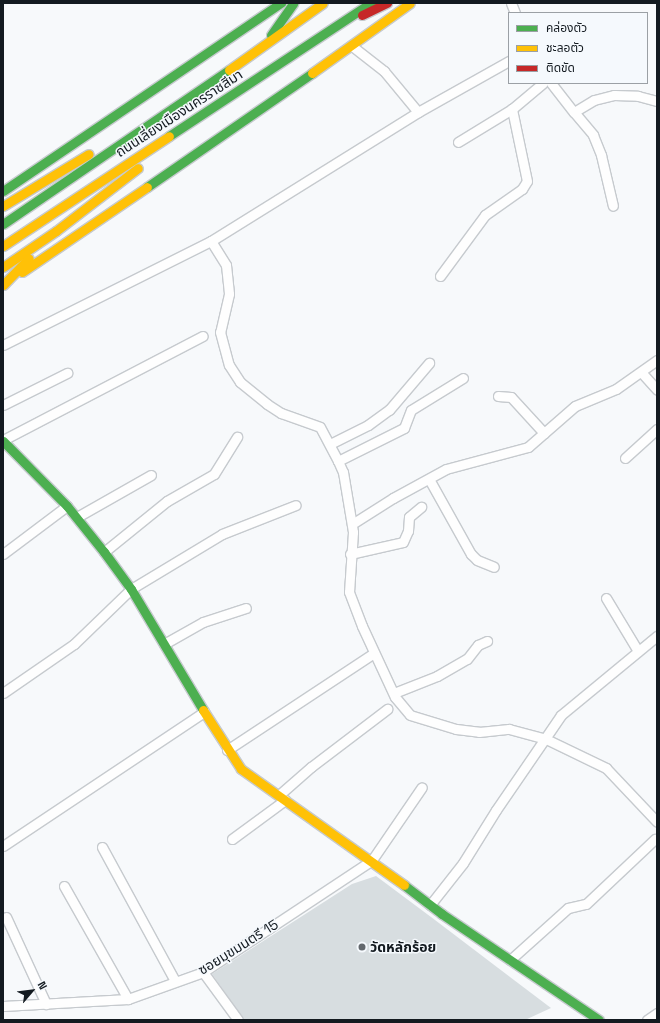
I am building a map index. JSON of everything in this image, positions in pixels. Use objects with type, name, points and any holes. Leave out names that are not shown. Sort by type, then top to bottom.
[{"type":"main road","points":[[3,191],[281,3]]},
{"type":"main road","points":[[264,45],[293,3]]},
{"type":"main road","name":"ถนนเลี่ยงเมืองนครราชสีมา","points":[[3,224],[164,116],[323,3]]},
{"type":"main road","name":"ถนนเลี่ยงเมืองนครราชสีมา","points":[[3,246],[138,155],[175,134],[371,3]]},
{"type":"main road","points":[[328,32],[386,3]]},
{"type":"main road","points":[[3,285],[352,46],[410,3]]},
{"type":"main road","points":[[3,206],[21,193],[112,140],[164,116]]},
{"type":"main road","points":[[3,267],[56,231],[146,161],[175,134]]},
{"type":"main road","points":[[3,201],[21,193]]},
{"type":"main road","points":[[3,285],[56,231]]},
{"type":"main road","points":[[3,441],[77,517],[131,589],[227,750],[242,769],[372,860],[430,905],[599,1020]]},
{"type":"street","points":[[352,46],[384,71],[418,112]]},
{"type":"street","points":[[3,345],[211,241],[418,112],[508,62]]},
{"type":"street","points":[[458,142],[512,109],[542,84]]},
{"type":"street","points":[[552,84],[592,135],[602,155],[613,206]]},
{"type":"street","points":[[574,112],[594,100],[614,95],[638,96],[657,101]]},
{"type":"street","points":[[440,276],[485,215],[522,189],[527,181],[512,109]]},
{"type":"street","points":[[211,241],[226,265],[229,294],[220,332],[229,365],[240,382],[267,404],[281,413],[320,427],[338,461],[352,524],[349,592],[374,653],[394,693],[410,714],[456,729],[479,732],[509,729],[546,738],[606,768],[657,822]]},
{"type":"street","points":[[3,441],[203,336]]},
{"type":"street","points":[[352,524],[446,470],[520,451],[544,433],[575,406],[616,389],[657,360]]},
{"type":"street","points":[[330,444],[368,425],[389,410],[429,363]]},
{"type":"street","points":[[641,372],[657,390]]},
{"type":"street","points":[[3,405],[67,373]]},
{"type":"street","points":[[338,461],[404,428],[411,410],[463,378]]},
{"type":"street","points":[[498,396],[511,397],[544,433]]},
{"type":"street","points":[[625,458],[657,429]]},
{"type":"street","points":[[104,552],[167,501],[214,474],[237,437]]},
{"type":"street","points":[[77,517],[151,475]]},
{"type":"street","points":[[428,479],[471,554],[477,560],[494,567]]},
{"type":"street","points":[[3,692],[74,644],[131,589],[222,534],[296,505]]},
{"type":"street","points":[[3,554],[67,506]]},
{"type":"street","points":[[350,554],[403,542],[408,531],[409,516],[421,507]]},
{"type":"street","points":[[606,598],[638,651]]},
{"type":"street","points":[[164,644],[203,622],[246,608]]},
{"type":"street","points":[[430,905],[463,863],[496,810],[561,715],[657,636]]},
{"type":"street","points":[[394,693],[437,676],[467,659],[478,646],[487,641]]},
{"type":"street","points":[[227,750],[374,653]]},
{"type":"street","points":[[232,838],[282,797],[311,767],[387,709]]},
{"type":"street","points":[[3,846],[204,712]]},
{"type":"street","name":"ซอยมุขมนตรี 15","points":[[3,1006],[128,999],[175,980],[203,972],[372,860],[422,786]]},
{"type":"street","points":[[510,960],[568,908],[586,904],[654,839]]},
{"type":"street","points":[[102,847],[175,980]]},
{"type":"street","points":[[64,886],[128,999]]},
{"type":"street","points":[[6,917],[46,1004]]},
{"type":"street","points":[[203,972],[238,1020]]},
{"type":"street","points":[[647,1020],[657,1013]]},
{"type":"building","name":"วัดหลักร้อย","points":[[376,876],[551,1008],[525,1020],[244,1020],[212,974],[352,884]]},
{"type":"traffic: fast","points":[[3,191],[281,3]]},
{"type":"traffic: fast","points":[[271,35],[293,3]]},
{"type":"traffic: fast","points":[[169,136],[371,3]]},
{"type":"traffic: fast","points":[[3,224],[229,70]]},
{"type":"traffic: fast","points":[[147,187],[312,73]]},
{"type":"traffic: fast","points":[[3,441],[67,506],[104,552],[131,589],[203,710]]},
{"type":"traffic: fast","points":[[404,885],[442,914],[599,1020]]},
{"type":"traffic: slow","points":[[229,70],[323,3]]},
{"type":"traffic: slow","points":[[312,73],[410,3]]},
{"type":"traffic: slow","points":[[3,246],[169,136]]},
{"type":"traffic: slow","points":[[3,206],[89,154]]},
{"type":"traffic: slow","points":[[3,267],[56,231],[138,168]]},
{"type":"traffic: slow","points":[[22,272],[147,187]]},
{"type":"traffic: slow","points":[[3,285],[29,258]]},
{"type":"traffic: slow","points":[[203,710],[241,769],[404,885]]},
{"type":"traffic: jam","points":[[362,15],[387,3]]},
{"type":"place","name":"วัดหลักร้อย","points":[[362,947]]}]
